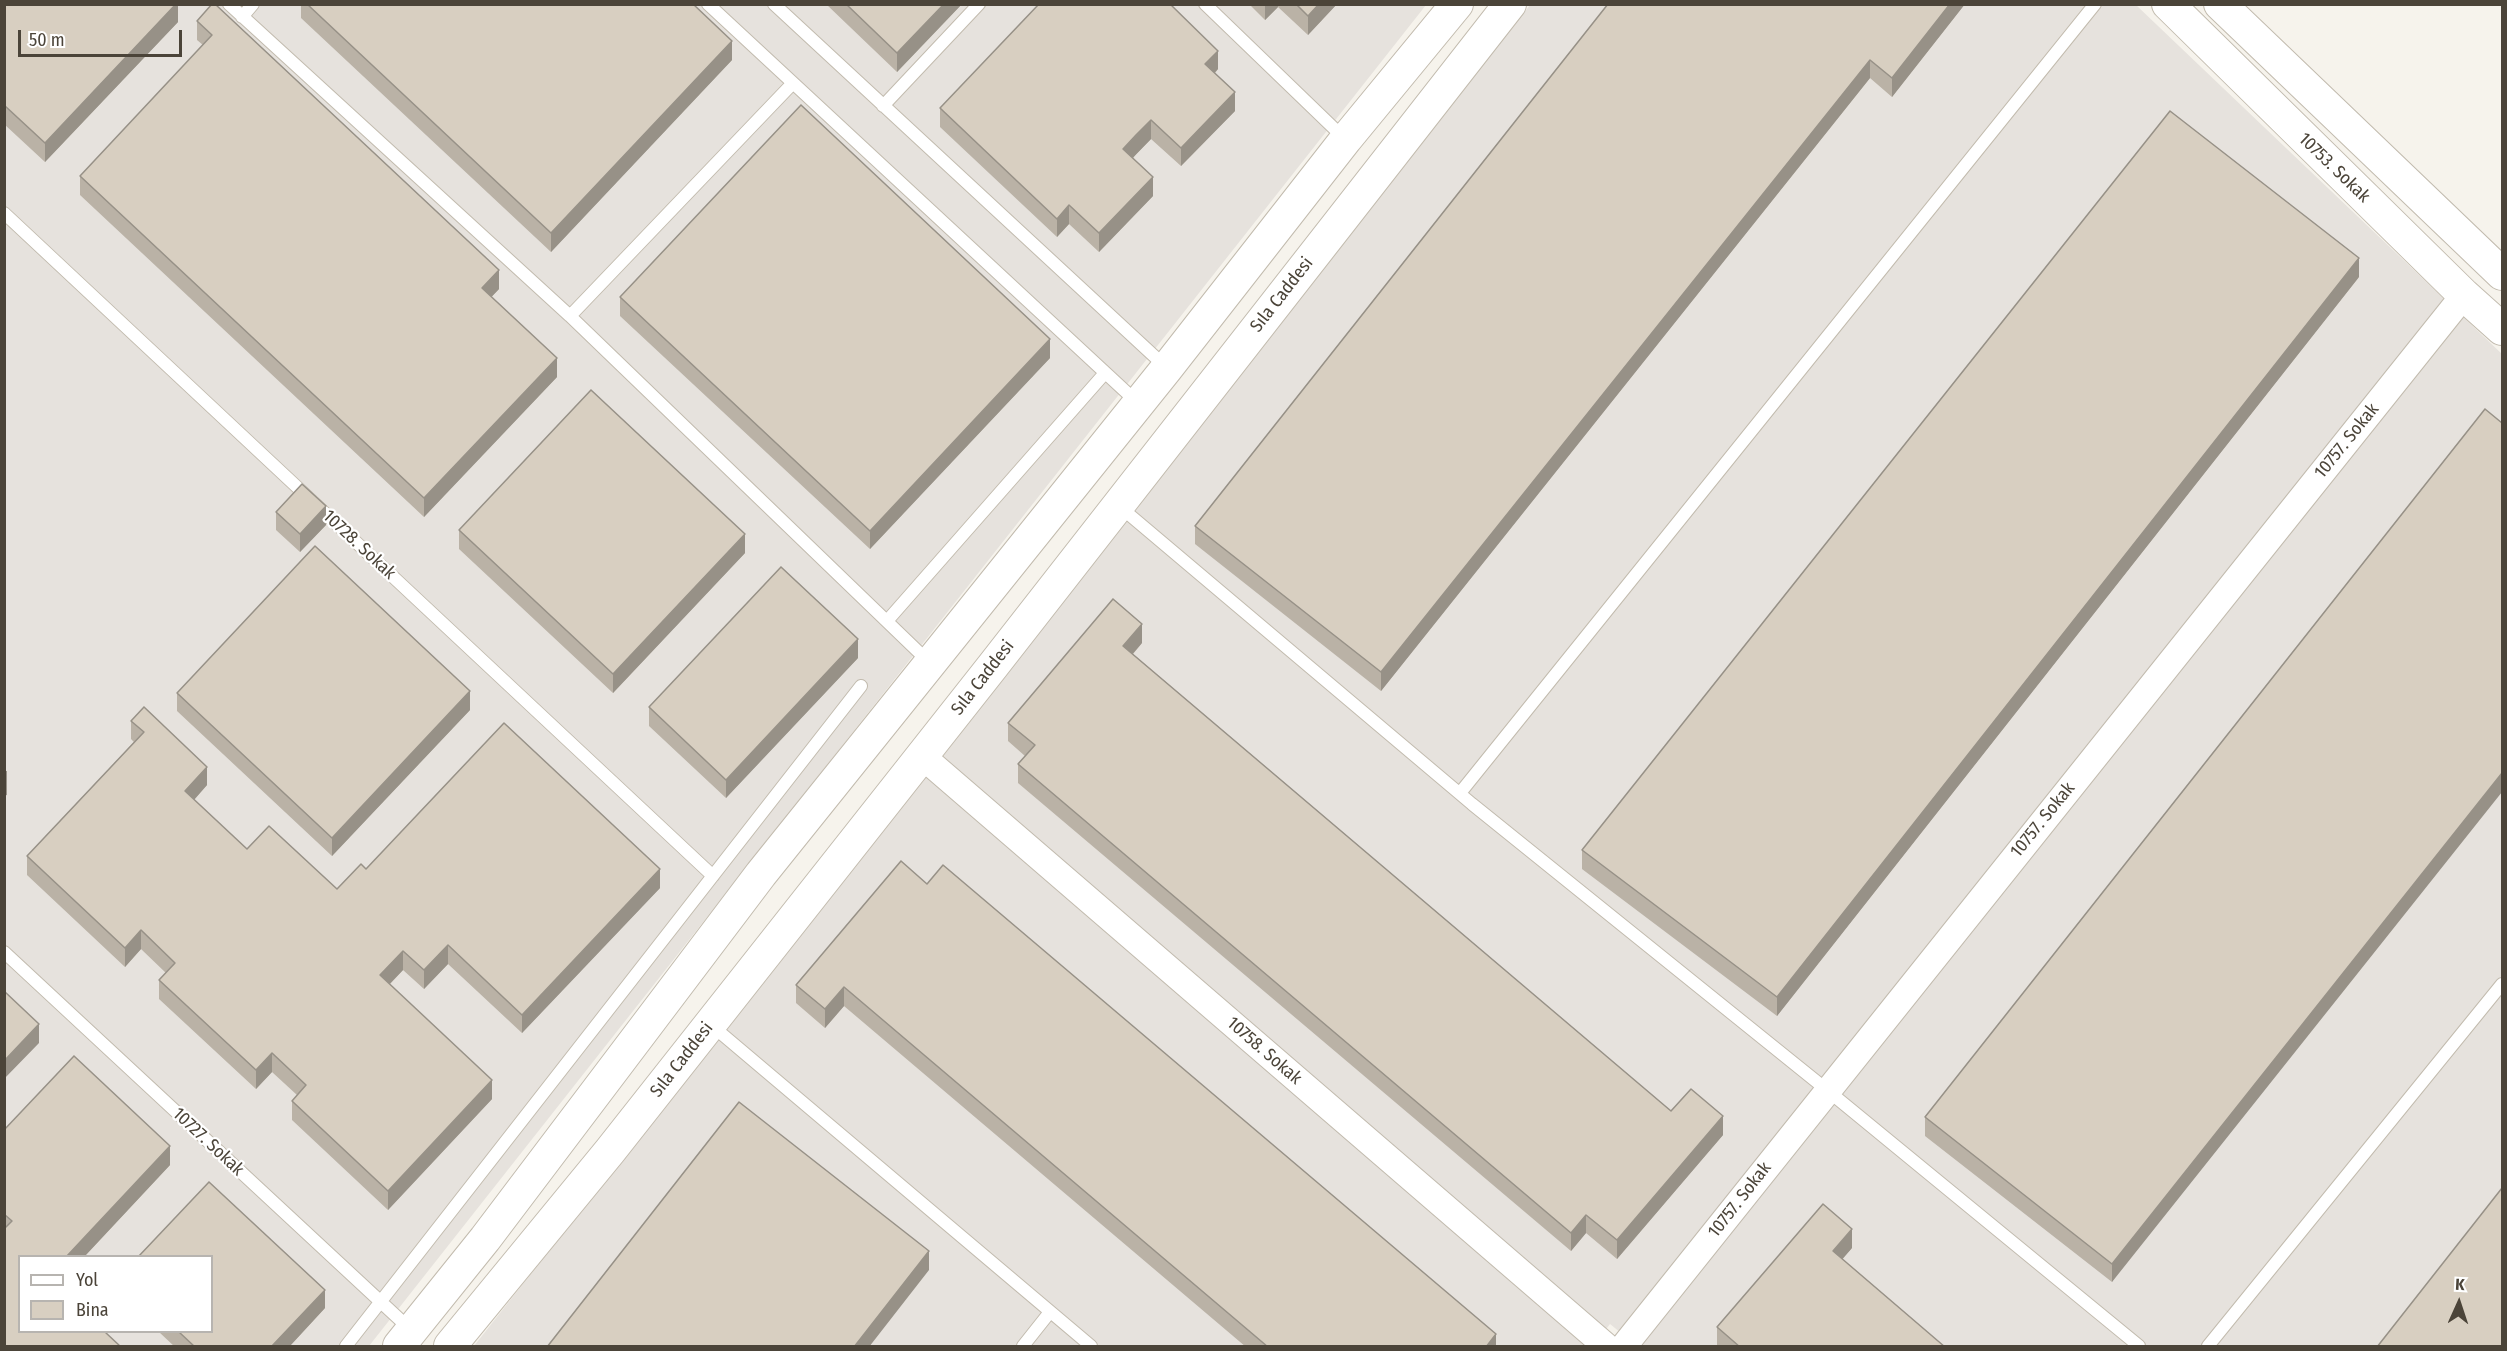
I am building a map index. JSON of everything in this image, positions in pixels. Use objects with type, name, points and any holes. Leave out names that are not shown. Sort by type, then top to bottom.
[{"type":"street","points":[[405,1339],[492,1230],[761,874],[1167,368],[1346,139],[1457,4]]},
{"type":"street","name":"Sıla Caddesi","points":[[450,1347],[922,756],[1509,4]]},
{"type":"street","name":"10753. Sokak","points":[[2168,4],[2464,295],[2502,329]]},
{"type":"street","points":[[2220,4],[2502,274]]},
{"type":"street","name":"10757. Sokak","points":[[1624,1347],[2464,295]]},
{"type":"street","name":"10758. Sokak","points":[[922,756],[1606,1347]]},
{"type":"lane","points":[[229,4],[570,316],[929,662]]},
{"type":"lane","points":[[242,17],[253,4]]},
{"type":"lane","points":[[708,4],[1138,403]]},
{"type":"lane","points":[[774,4],[1167,368]]},
{"type":"lane","points":[[883,106],[978,4]]},
{"type":"lane","points":[[1205,4],[1346,139]]},
{"type":"lane","points":[[1460,793],[2095,4]]},
{"type":"lane","points":[[570,316],[793,83]]},
{"type":"lane","name":"10728. Sokak","points":[[4,213],[713,876]]},
{"type":"lane","points":[[887,621],[1105,372]]},
{"type":"lane","points":[[1118,506],[1460,793],[1827,1090],[2139,1347]]},
{"type":"lane","points":[[346,1347],[861,686]]},
{"type":"lane","name":"10727. Sokak","points":[[4,952],[380,1303],[405,1339]]},
{"type":"lane","points":[[2208,1347],[2502,984]]},
{"type":"lane","points":[[710,1024],[1091,1347]]},
{"type":"lane","points":[[1023,1347],[1050,1312]]},
{"type":"shaded area","points":[[5,5],[1426,5],[369,1346],[5,1346]]},
{"type":"shaded area","points":[[1530,5],[2136,5],[2502,354],[2502,1346],[1637,1346],[1610,1324],[1593,1346],[474,1346]]},
{"type":"building","points":[[4,4],[176,4],[45,143],[4,105]]},
{"type":"building","points":[[212,4],[215,4],[499,270],[482,288],[557,358],[424,498],[80,176],[212,35],[197,21]]},
{"type":"building","points":[[307,4],[693,4],[732,41],[551,233]]},
{"type":"building","points":[[846,4],[944,4],[897,53]]},
{"type":"building","points":[[1039,4],[1170,4],[1218,51],[1205,64],[1235,92],[1181,148],[1151,120],[1136,135],[1123,149],[1153,177],[1099,233],[1069,205],[1057,219],[940,108]]},
{"type":"building","points":[[1296,4],[1319,4],[1308,16]]},
{"type":"building","points":[[1608,4],[1950,4],[1892,78],[1870,60],[1381,672],[1195,526]]},
{"type":"building","points":[[801,105],[1050,339],[870,531],[620,297]]},
{"type":"building","points":[[2170,111],[2359,258],[1777,997],[1582,850]]},
{"type":"building","points":[[591,390],[745,534],[613,674],[459,530]]},
{"type":"building","points":[[2485,409],[2502,423],[2502,773],[2112,1264],[1925,1117]]},
{"type":"building","points":[[302,484],[326,506],[300,534],[276,512]]},
{"type":"building","points":[[315,546],[470,691],[332,838],[177,693]]},
{"type":"building","points":[[781,567],[858,639],[726,780],[649,707]]},
{"type":"building","points":[[1113,599],[1142,624],[1123,646],[1671,1111],[1691,1089],[1723,1116],[1617,1240],[1586,1215],[1571,1233],[1018,764],[1035,745],[1008,723]]},
{"type":"building","points":[[144,707],[207,767],[185,791],[247,849],[269,826],[337,889],[361,864],[366,869],[504,723],[660,869],[522,1015],[448,945],[424,970],[403,951],[380,975],[492,1080],[388,1191],[292,1101],[306,1085],[272,1053],[256,1070],[159,980],[175,963],[141,930],[125,948],[27,856],[144,732],[131,721]]},
{"type":"building","points":[[901,861],[927,884],[943,865],[1496,1334],[1486,1347],[1268,1347],[844,987],[825,1009],[796,985]]},
{"type":"building","points":[[4,991],[39,1024],[4,1061]]},
{"type":"building","points":[[74,1056],[170,1146],[68,1255],[18,1255],[18,1333],[106,1333],[121,1347],[4,1347],[4,1229],[12,1221],[4,1214],[4,1130]]},
{"type":"building","points":[[739,1102],[929,1251],[854,1347],[547,1347]]},
{"type":"building","points":[[209,1182],[325,1290],[271,1347],[195,1347],[180,1333],[213,1333],[213,1255],[140,1255]]},
{"type":"building","points":[[2502,1188],[2502,1347],[2377,1347]]},
{"type":"building","points":[[1823,1204],[1852,1229],[1833,1251],[1945,1347],[1740,1347],[1717,1327]]}]
